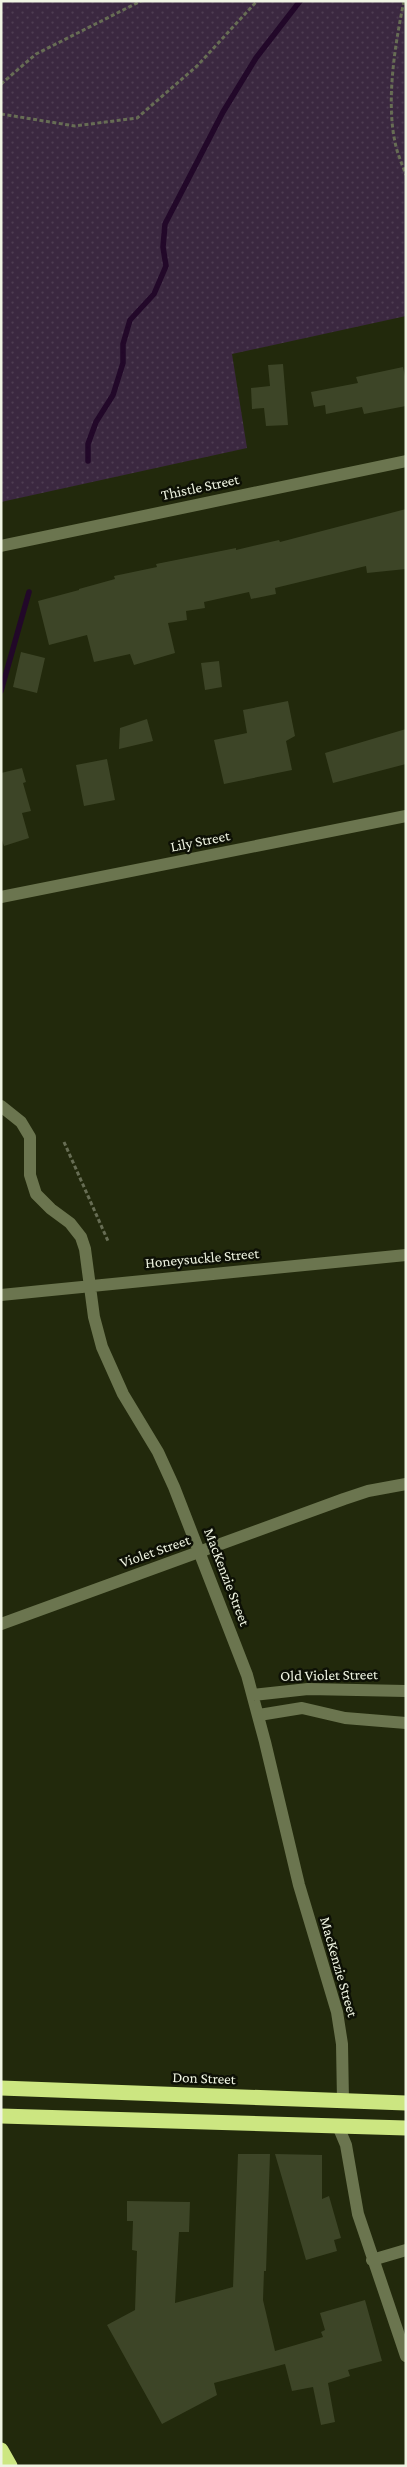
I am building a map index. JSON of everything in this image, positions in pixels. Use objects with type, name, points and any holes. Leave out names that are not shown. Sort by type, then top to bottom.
[{"type":"highway","name":"Don Street","points":[[1,2088],[406,2103]]},
{"type":"highway","points":[[274,2098],[274,2124]]},
{"type":"highway","points":[[343,2101],[347,2118],[345,2126]]},
{"type":"highway","points":[[1,2116],[406,2128]]},
{"type":"highway","points":[[1,2450],[10,2466]]},
{"type":"street","name":"Thistle Street","points":[[1,546],[406,461]]},
{"type":"street","name":"Lily Street","points":[[1,897],[406,816]]},
{"type":"street","name":"MacKenzie Street","points":[[1,1106],[21,1122],[30,1137],[29,1170],[34,1190],[46,1205],[70,1223],[81,1237],[85,1249],[97,1330],[110,1366],[123,1394],[164,1466],[253,1695],[298,1885],[337,2012],[342,2044],[343,2101]]},
{"type":"street","name":"Honeysuckle Street","points":[[1,1295],[89,1285],[406,1256]]},
{"type":"street","name":"Violet Street","points":[[1,1624],[368,1491],[406,1484]]},
{"type":"street","name":"Old Violet Street","points":[[253,1695],[308,1689],[406,1691]]},
{"type":"street","points":[[259,1715],[302,1708],[345,1718],[406,1723]]},
{"type":"street","points":[[345,2126],[346,2145],[358,2214],[406,2356]]},
{"type":"street","points":[[372,2260],[406,2250]]},
{"type":"path","points":[[1,84],[36,54],[141,1]]},
{"type":"path","points":[[1,114],[75,126],[137,118],[197,66],[257,1]]},
{"type":"path","points":[[404,1],[392,83],[391,107],[395,143],[406,175]]},
{"type":"path","points":[[64,1142],[108,1241]]},
{"type":"shaded area","points":[[1,1],[406,1],[406,316],[232,354],[247,448],[1,502]]},
{"type":"building","points":[[283,364],[288,425],[266,426],[264,408],[252,409],[251,388],[270,386],[268,365]]},
{"type":"building","points":[[403,367],[406,381],[406,406],[364,414],[362,407],[326,414],[325,405],[314,407],[311,392],[358,383],[356,377]]},
{"type":"building","points":[[406,509],[406,569],[367,573],[366,566],[275,588],[276,594],[251,599],[249,592],[204,602],[205,608],[186,611],[187,620],[168,623],[175,653],[134,665],[130,654],[94,662],[87,635],[49,645],[38,601],[115,579],[114,576],[157,567],[156,564],[236,548],[236,550],[279,540],[280,542]]},
{"type":"building","points":[[21,652],[45,658],[37,693],[13,687]]},
{"type":"building","points":[[219,661],[222,687],[205,690],[201,663]]},
{"type":"building","points":[[288,701],[295,736],[286,741],[292,770],[224,784],[214,740],[247,733],[243,710]]},
{"type":"building","points":[[147,719],[153,741],[119,749],[120,728]]},
{"type":"building","points":[[406,729],[406,764],[333,783],[325,753]]},
{"type":"building","points":[[107,759],[115,800],[84,806],[76,765]]},
{"type":"building","points":[[22,768],[26,782],[23,783],[31,811],[22,813],[29,838],[4,846],[1,837],[1,773]]},
{"type":"building","points":[[238,2154],[270,2154],[266,2271],[264,2271],[263,2300],[275,2351],[323,2337],[321,2332],[325,2330],[320,2313],[365,2300],[382,2361],[348,2370],[350,2376],[328,2383],[335,2422],[321,2425],[313,2387],[292,2391],[285,2364],[214,2383],[217,2395],[162,2424],[107,2325],[135,2310],[137,2251],[132,2250],[133,2221],[127,2221],[127,2201],[190,2202],[189,2232],[179,2232],[175,2303],[233,2287]]},
{"type":"building","points":[[275,2154],[322,2155],[322,2199],[329,2196],[341,2238],[334,2240],[337,2251],[306,2260]]},
{"type":"waterway","points":[[88,461],[88,444],[96,422],[113,395],[123,363],[123,344],[130,320],[154,294],[166,266],[163,247],[165,224],[223,112],[256,58],[300,1]]},
{"type":"waterway","points":[[1,691],[29,592]]}]
